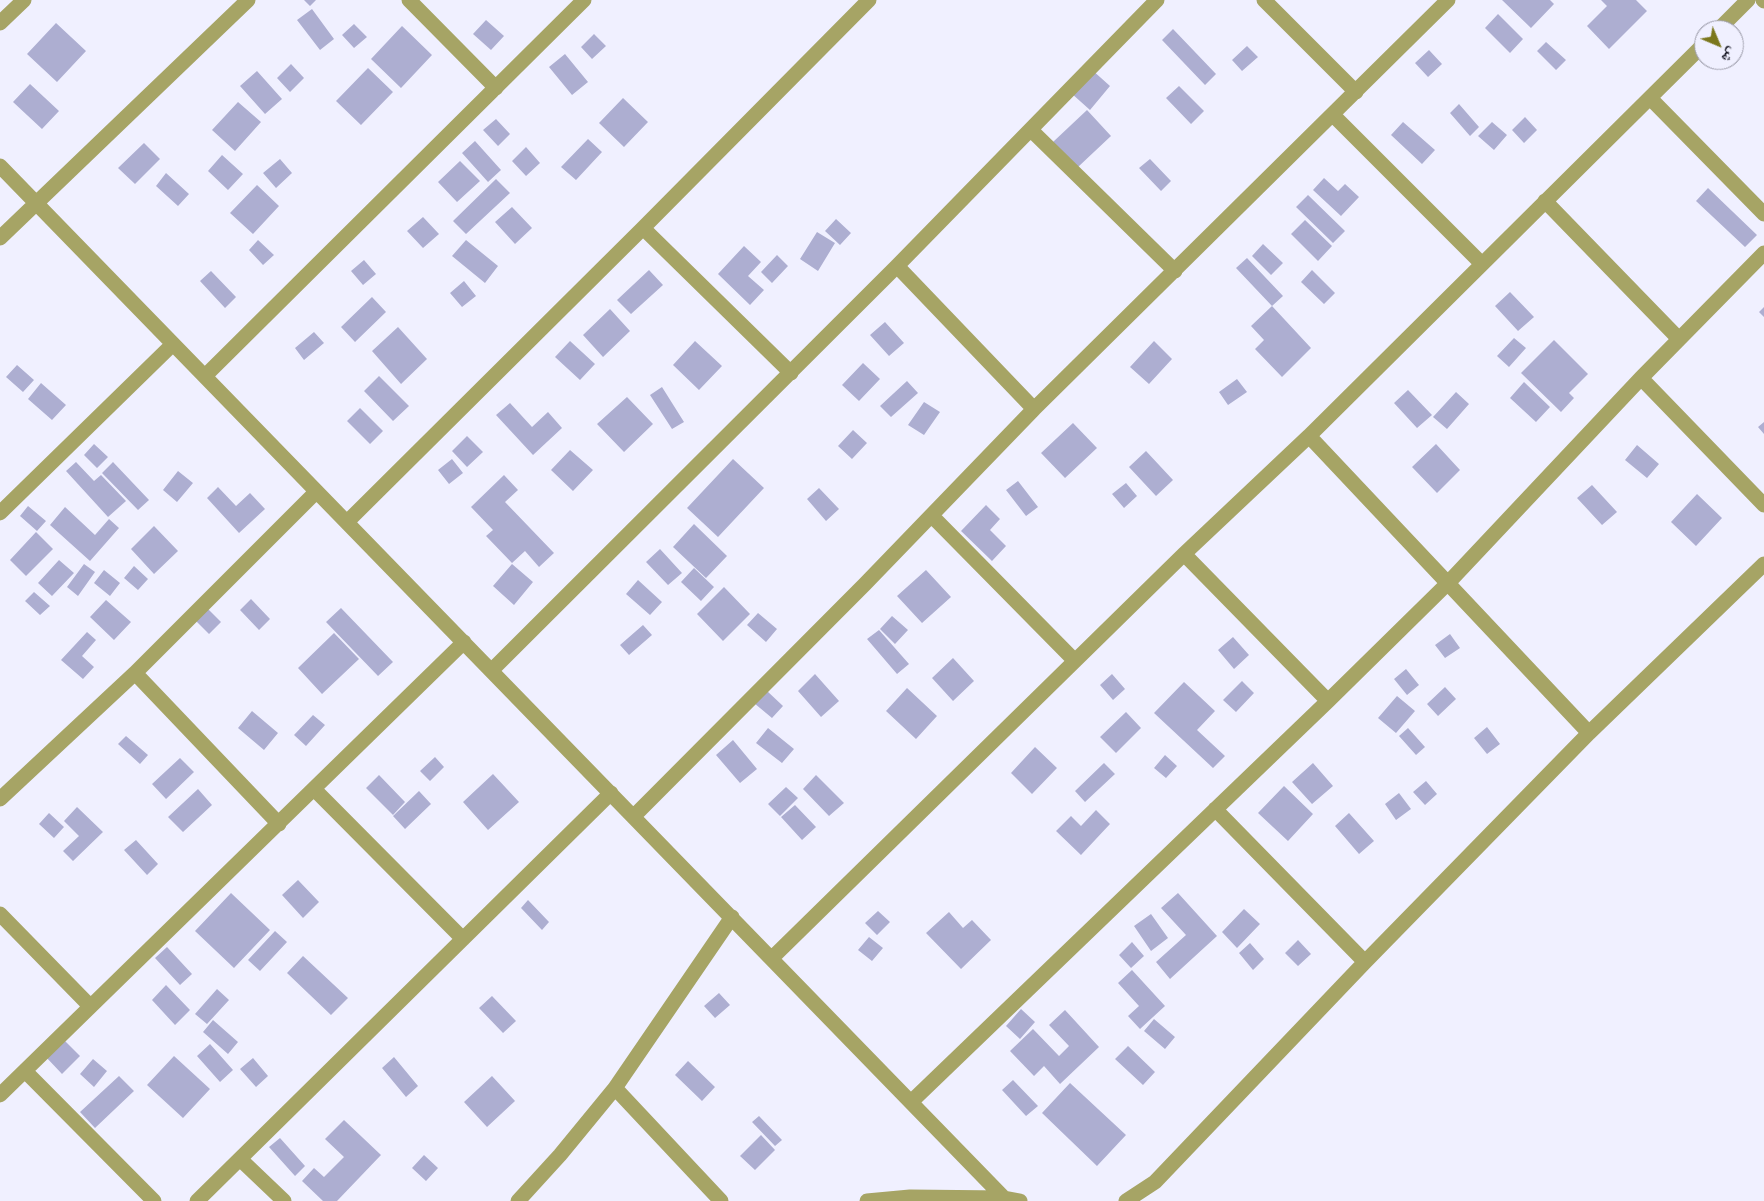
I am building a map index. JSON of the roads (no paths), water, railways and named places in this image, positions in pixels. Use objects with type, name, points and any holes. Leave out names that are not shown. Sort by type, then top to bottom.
[{"type":"street","points":[[0,23],[24,0]]},
{"type":"street","points":[[0,238],[248,0]]},
{"type":"street","points":[[409,0],[496,88]]},
{"type":"street","points":[[205,376],[584,0]]},
{"type":"street","points":[[347,522],[869,0]]},
{"type":"street","points":[[492,670],[791,373],[1157,0]]},
{"type":"street","points":[[1264,0],[1356,92]]},
{"type":"street","points":[[634,816],[932,516],[1034,409],[1448,0]]},
{"type":"street","points":[[1728,20],[1748,0]]},
{"type":"street","points":[[772,958],[1184,554],[1309,436],[1694,54]]},
{"type":"street","points":[[1650,98],[1764,214]]},
{"type":"street","points":[[1333,115],[1482,263]]},
{"type":"street","points":[[1031,130],[1175,271]]},
{"type":"street","points":[[0,166],[1004,1198]]},
{"type":"street","points":[[1546,201],[1679,339]]},
{"type":"street","points":[[643,228],[791,373]]},
{"type":"street","points":[[911,1102],[1448,583],[1641,378],[1764,253]]},
{"type":"street","points":[[897,266],[1034,409]]},
{"type":"street","points":[[0,513],[173,344]]},
{"type":"street","points":[[1641,378],[1764,505]]},
{"type":"street","points":[[1309,436],[1589,733]]},
{"type":"street","points":[[0,799],[135,672],[316,492]]},
{"type":"street","points":[[932,516],[1075,661]]},
{"type":"street","points":[[1184,554],[1328,701]]},
{"type":"street","points":[[1126,1201],[1155,1182],[1365,962],[1589,733],[1764,564]]},
{"type":"street","points":[[0,1095],[464,642]]},
{"type":"street","points":[[135,672],[279,824]]},
{"type":"street","points":[[314,789],[463,939]]},
{"type":"street","points":[[197,1201],[611,793]]},
{"type":"street","points":[[1215,809],[1365,962]]},
{"type":"street","points":[[0,914],[90,1006]]},
{"type":"street","points":[[518,1201],[560,1156],[615,1088],[732,917]]},
{"type":"street","points":[[24,1071],[154,1201]]},
{"type":"street","points":[[615,1088],[721,1201]]},
{"type":"street","points":[[240,1159],[284,1201]]},
{"type":"street","points":[[867,1201],[910,1197],[1004,1198],[1020,1201]]}]
